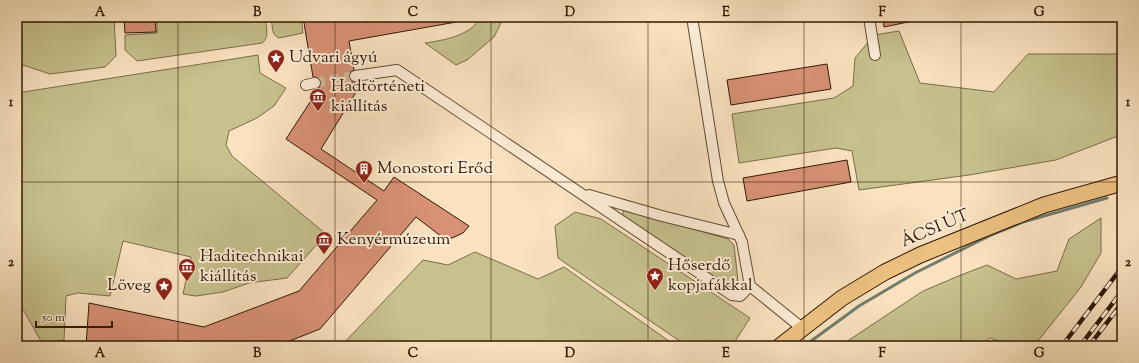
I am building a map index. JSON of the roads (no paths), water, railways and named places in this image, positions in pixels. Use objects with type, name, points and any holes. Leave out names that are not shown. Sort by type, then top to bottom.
[{"type":"main road","name":"ÁCSI ÚT","points":[[780,346],[842,298],[885,272],[920,255],[1044,205],[1122,183]]},
{"type":"street","points":[[692,17],[718,181],[724,203],[742,242],[750,286],[802,328]]},
{"type":"street","points":[[870,17],[875,55]]},
{"type":"street","points":[[355,76],[397,70],[732,295],[740,296],[750,286]]},
{"type":"street","points":[[582,193],[739,236]]},
{"type":"street","points":[[621,221],[619,212],[625,206]]},
{"type":"waterway","points":[[807,344],[859,306],[915,273],[991,235],[1023,222],[1107,198]]},
{"type":"tunnel","points":[[315,83],[355,76]]},
{"type":"railway","points":[[1062,346],[1122,267]]},
{"type":"railway","points":[[1080,346],[1122,291]]},
{"type":"railway","points":[[1089,346],[1122,303]]},
{"type":"place","name":"Udvari ágyú","points":[[276,73]]},
{"type":"place","name":"Hadtörténeti kiállítás","points":[[318,112]]},
{"type":"place","name":"Monostori Erőd","points":[[364,184]]},
{"type":"place","name":"Kenyérmúzeum","points":[[324,255]]},
{"type":"place","name":"Haditechnikai kiállítás","points":[[187,282]]},
{"type":"place","name":"Hőserdő kopjafákkal","points":[[655,291]]},
{"type":"place","name":"Löveg","points":[[164,301]]}]
